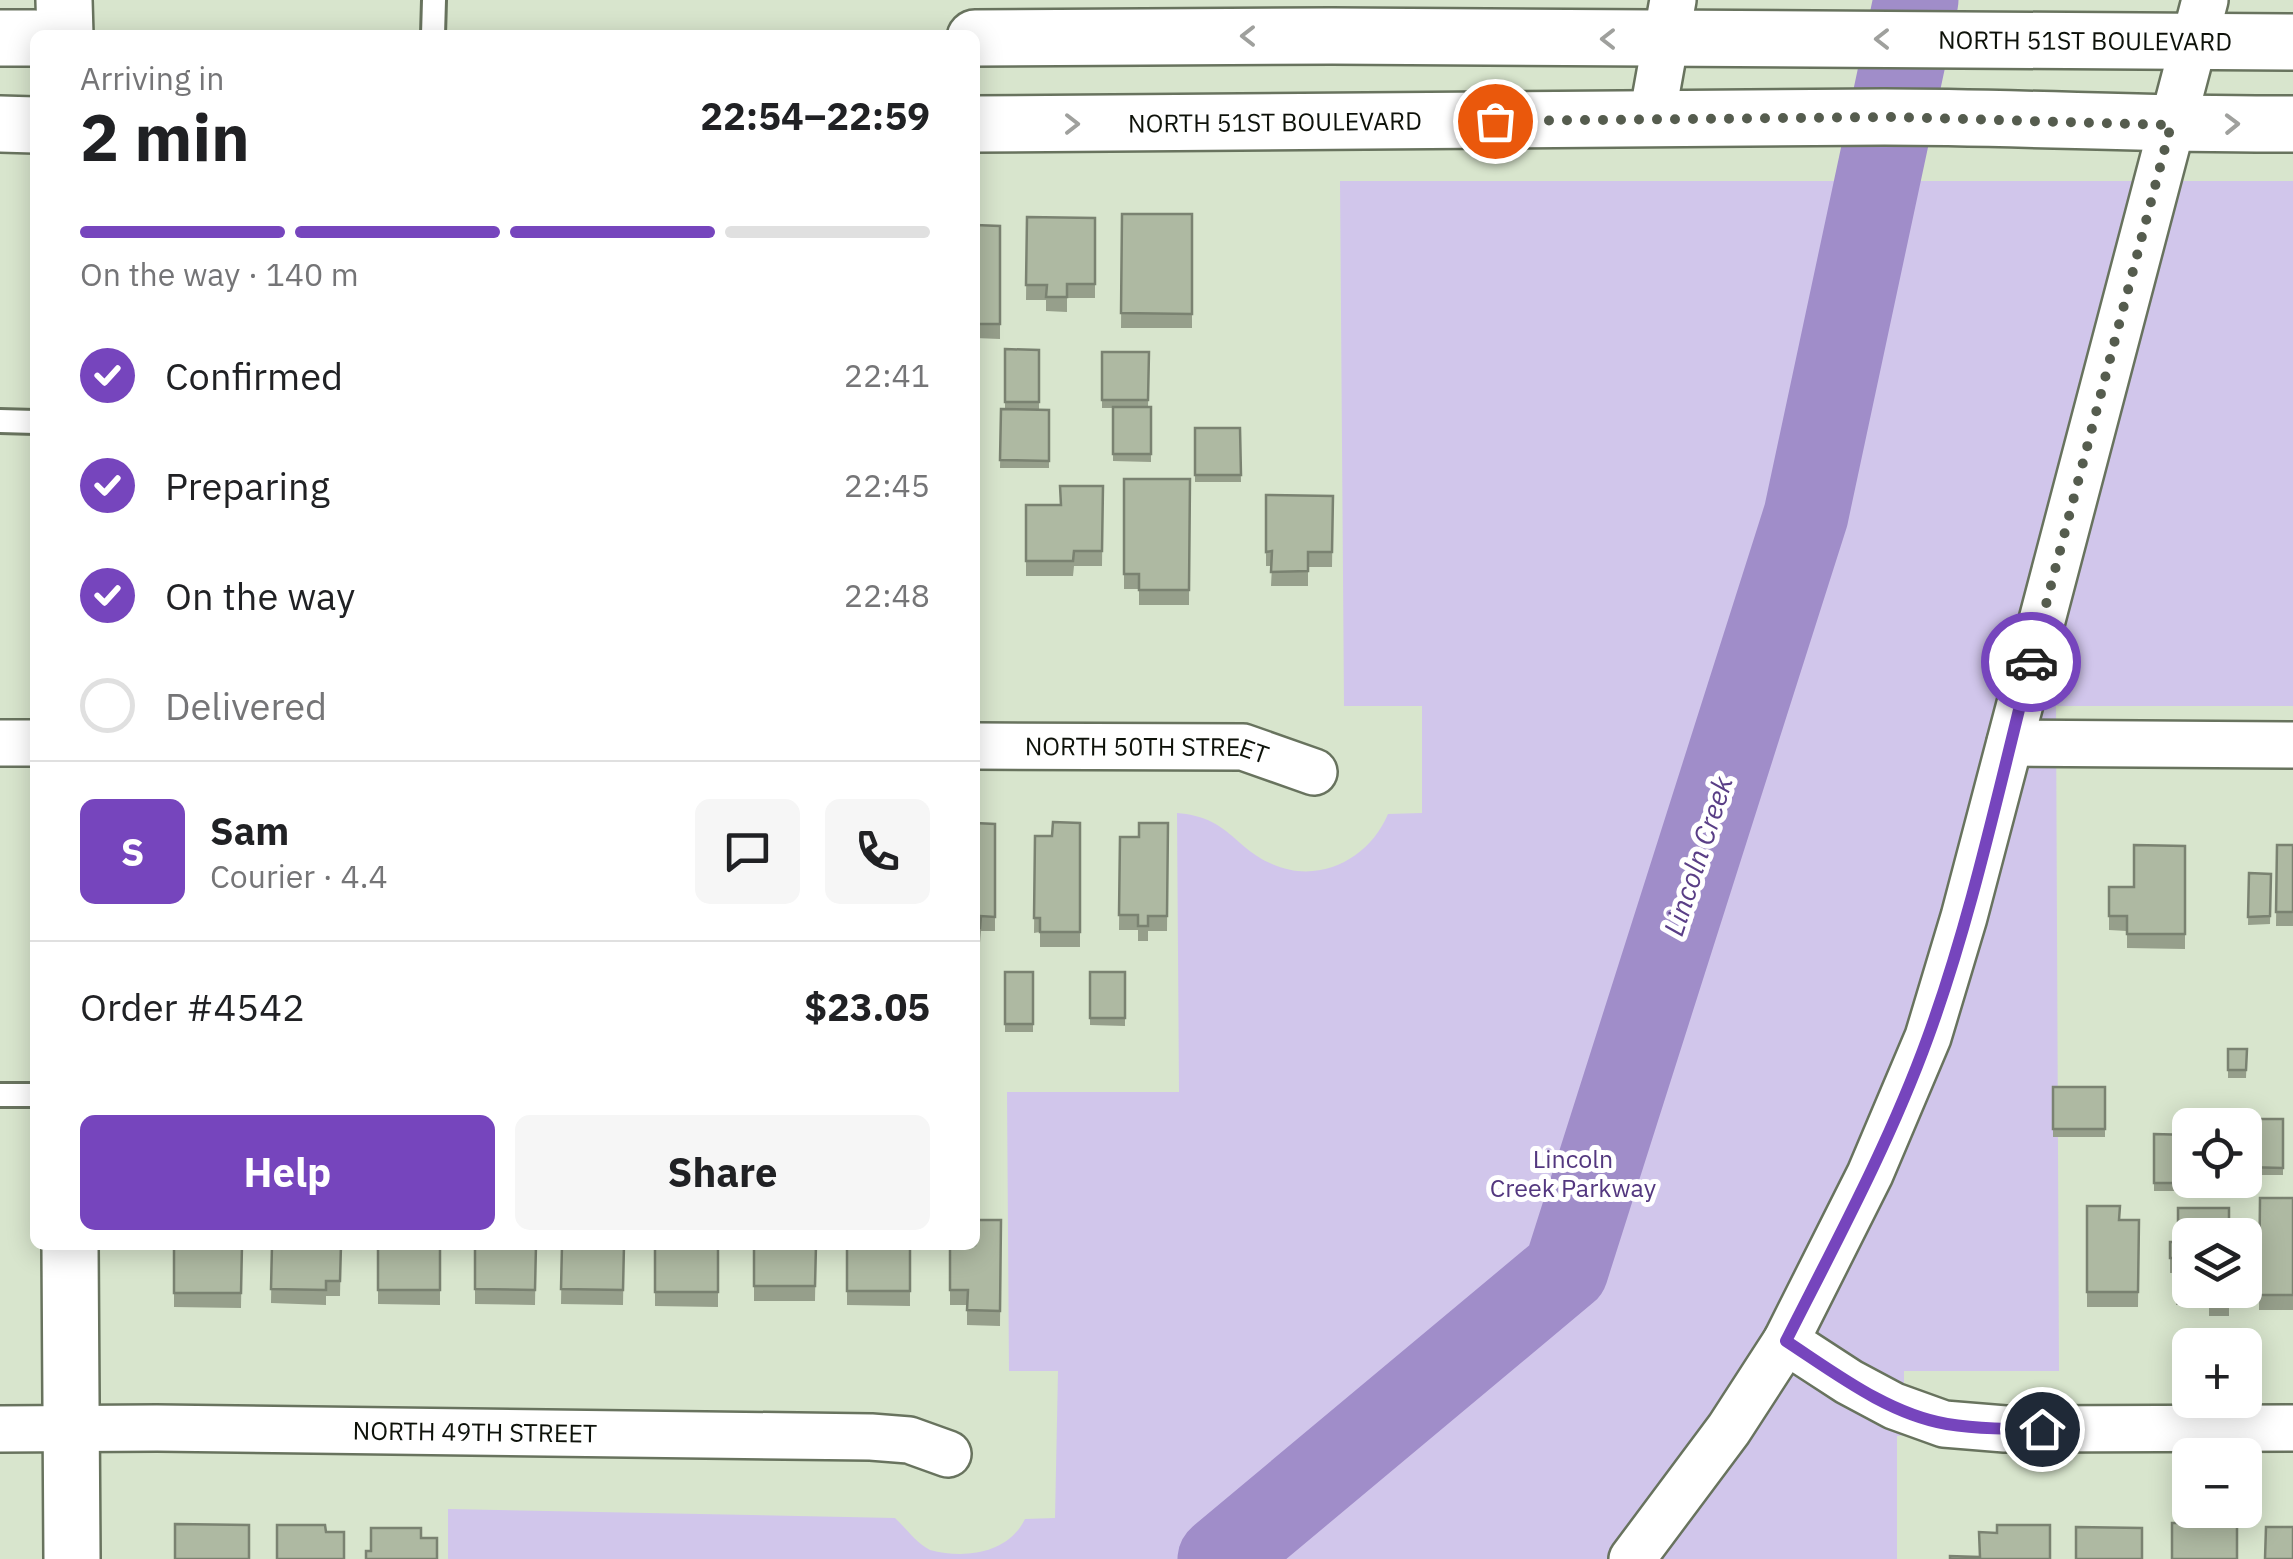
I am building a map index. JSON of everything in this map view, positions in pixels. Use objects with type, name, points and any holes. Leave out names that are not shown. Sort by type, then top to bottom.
[{"type":"street","points":[[64,0],[64,30]]},
{"type":"street","points":[[1652,117],[1669,19]]},
{"type":"street","name":"NORTH 51ST BOULEVARD","points":[[980,38],[1669,19],[1740,40],[2014,39],[2200,21],[2293,42]]},
{"type":"street","points":[[1632,1559],[1786,1341],[1870,1174],[1928,1037],[1964,917],[2200,21]]},
{"type":"street","points":[[0,38],[30,38]]},
{"type":"street","name":"NORTH 51ST BOULEVARD","points":[[980,124],[1331,124],[1652,117],[2293,124]]},
{"type":"street","points":[[0,124],[30,125]]},
{"type":"street","points":[[0,743],[30,743]]},
{"type":"street","points":[[2010,743],[2293,745]]},
{"type":"street","name":"NORTH 50TH STREET","points":[[980,746],[1243,747],[1314,772]]},
{"type":"street","points":[[70,1250],[72,1559]]},
{"type":"street","points":[[1786,1341],[1894,1406],[1944,1424],[2006,1429],[2293,1428]]},
{"type":"street","name":"NORTH 49TH STREET","points":[[0,1429],[871,1437],[909,1440],[948,1454]]},
{"type":"lane","points":[[434,0],[434,30]]},
{"type":"lane","points":[[0,422],[30,422]]},
{"type":"lane","points":[[0,1095],[30,1095]]},
{"type":"green space","name":"Lincoln Creek Parkway","points":[[1340,181],[2293,181],[2293,706],[2056,706],[2059,1371],[1904,1371],[1904,1435],[1897,1436],[1897,1559],[448,1559],[448,1509],[895,1518],[930,1550],[957,1554],[997,1547],[1025,1519],[1055,1518],[1058,1371],[1009,1371],[1007,1092],[1179,1092],[1177,813],[1220,826],[1272,864],[1307,871],[1340,864],[1355,855],[1368,844],[1388,814],[1422,813],[1422,706],[1344,706]]},
{"type":"building","points":[[1122,214],[1192,214],[1192,314],[1121,313]]},
{"type":"building","points":[[1027,217],[1095,218],[1095,284],[1067,284],[1067,297],[1046,297],[1047,285],[1026,285]]},
{"type":"building","points":[[980,225],[1000,226],[1000,324],[980,324]]},
{"type":"building","points":[[1005,349],[1039,350],[1039,402],[1005,402]]},
{"type":"building","points":[[1102,352],[1149,352],[1148,400],[1102,400]]},
{"type":"building","points":[[1113,407],[1151,407],[1151,454],[1113,454]]},
{"type":"building","points":[[1001,409],[1049,410],[1049,461],[1000,460]]},
{"type":"building","points":[[1195,428],[1240,428],[1241,475],[1195,475]]},
{"type":"building","points":[[1124,479],[1190,479],[1189,590],[1139,590],[1139,574],[1124,574]]},
{"type":"building","points":[[1060,486],[1103,486],[1102,551],[1074,551],[1073,561],[1026,561],[1026,505],[1061,505]]},
{"type":"building","points":[[1266,495],[1333,496],[1332,552],[1308,552],[1308,571],[1271,572],[1272,551],[1266,552]]},
{"type":"building","points":[[1053,822],[1080,823],[1080,932],[1040,932],[1040,918],[1034,918],[1035,836],[1052,836]]},
{"type":"building","points":[[980,823],[995,824],[995,917],[981,916],[980,928]]},
{"type":"building","points":[[1139,823],[1168,823],[1167,916],[1148,916],[1148,926],[1138,926],[1138,915],[1119,915],[1120,837],[1139,837]]},
{"type":"building","points":[[2134,845],[2185,846],[2185,934],[2127,934],[2127,916],[2109,916],[2109,887],[2134,887]]},
{"type":"building","points":[[2277,845],[2293,845],[2293,912],[2276,912]]},
{"type":"building","points":[[2249,873],[2271,874],[2270,916],[2248,917]]},
{"type":"building","points":[[1005,972],[1033,972],[1033,1024],[1005,1024]]},
{"type":"building","points":[[1090,972],[1125,972],[1125,1018],[1090,1018]]},
{"type":"building","points":[[2228,1049],[2247,1049],[2246,1070],[2228,1070]]},
{"type":"building","points":[[2053,1087],[2105,1087],[2105,1129],[2053,1129]]},
{"type":"building","points":[[2262,1119],[2283,1119],[2283,1168],[2262,1167]]},
{"type":"building","points":[[2154,1134],[2172,1134],[2172,1183],[2154,1183]]},
{"type":"building","points":[[2260,1198],[2293,1198],[2293,1295],[2262,1295]]},
{"type":"building","points":[[2087,1206],[2120,1206],[2119,1220],[2139,1220],[2138,1292],[2087,1292]]},
{"type":"building","points":[[2178,1208],[2229,1208],[2229,1218],[2178,1218]]},
{"type":"building","points":[[980,1220],[1001,1220],[1000,1311],[967,1310],[968,1290],[950,1290],[950,1250],[980,1250]]},
{"type":"building","points":[[174,1250],[242,1250],[241,1293],[174,1293]]},
{"type":"building","points":[[272,1250],[341,1250],[340,1281],[326,1281],[326,1290],[271,1289]]},
{"type":"building","points":[[378,1250],[440,1250],[440,1290],[378,1290]]},
{"type":"building","points":[[475,1250],[536,1250],[535,1290],[475,1289]]},
{"type":"building","points":[[562,1250],[624,1250],[623,1290],[561,1289]]},
{"type":"building","points":[[655,1250],[718,1250],[718,1292],[655,1292]]},
{"type":"building","points":[[754,1250],[816,1250],[815,1286],[754,1286]]},
{"type":"building","points":[[847,1250],[910,1250],[910,1291],[847,1291]]},
{"type":"building","points":[[175,1524],[249,1525],[249,1559],[175,1559]]},
{"type":"building","points":[[277,1525],[325,1525],[326,1532],[344,1532],[344,1559],[277,1559]]},
{"type":"building","points":[[1997,1525],[2050,1525],[2050,1559],[1950,1559],[1980,1557],[1979,1532],[1997,1533]]},
{"type":"building","points":[[2076,1527],[2142,1528],[2142,1559],[2076,1559]]},
{"type":"building","points":[[2266,1527],[2293,1527],[2293,1559],[2265,1559]]},
{"type":"building","points":[[371,1528],[421,1528],[421,1538],[437,1538],[437,1559],[366,1559],[366,1551],[371,1551]]},
{"type":"building","points":[[2172,1528],[2237,1528],[2237,1559],[2172,1559]]},
{"type":"waterway","name":"Lincoln Creek","points":[[1220,1559],[1566,1270],[1806,515],[1916,0]]},
{"type":"way so far","points":[[1495,121],[1890,117],[2171,125],[2031,662]]},
{"type":"route","points":[[2031,662],[1928,1037],[1870,1174],[1786,1341],[1894,1406],[1944,1424],[2042,1429]]}]
